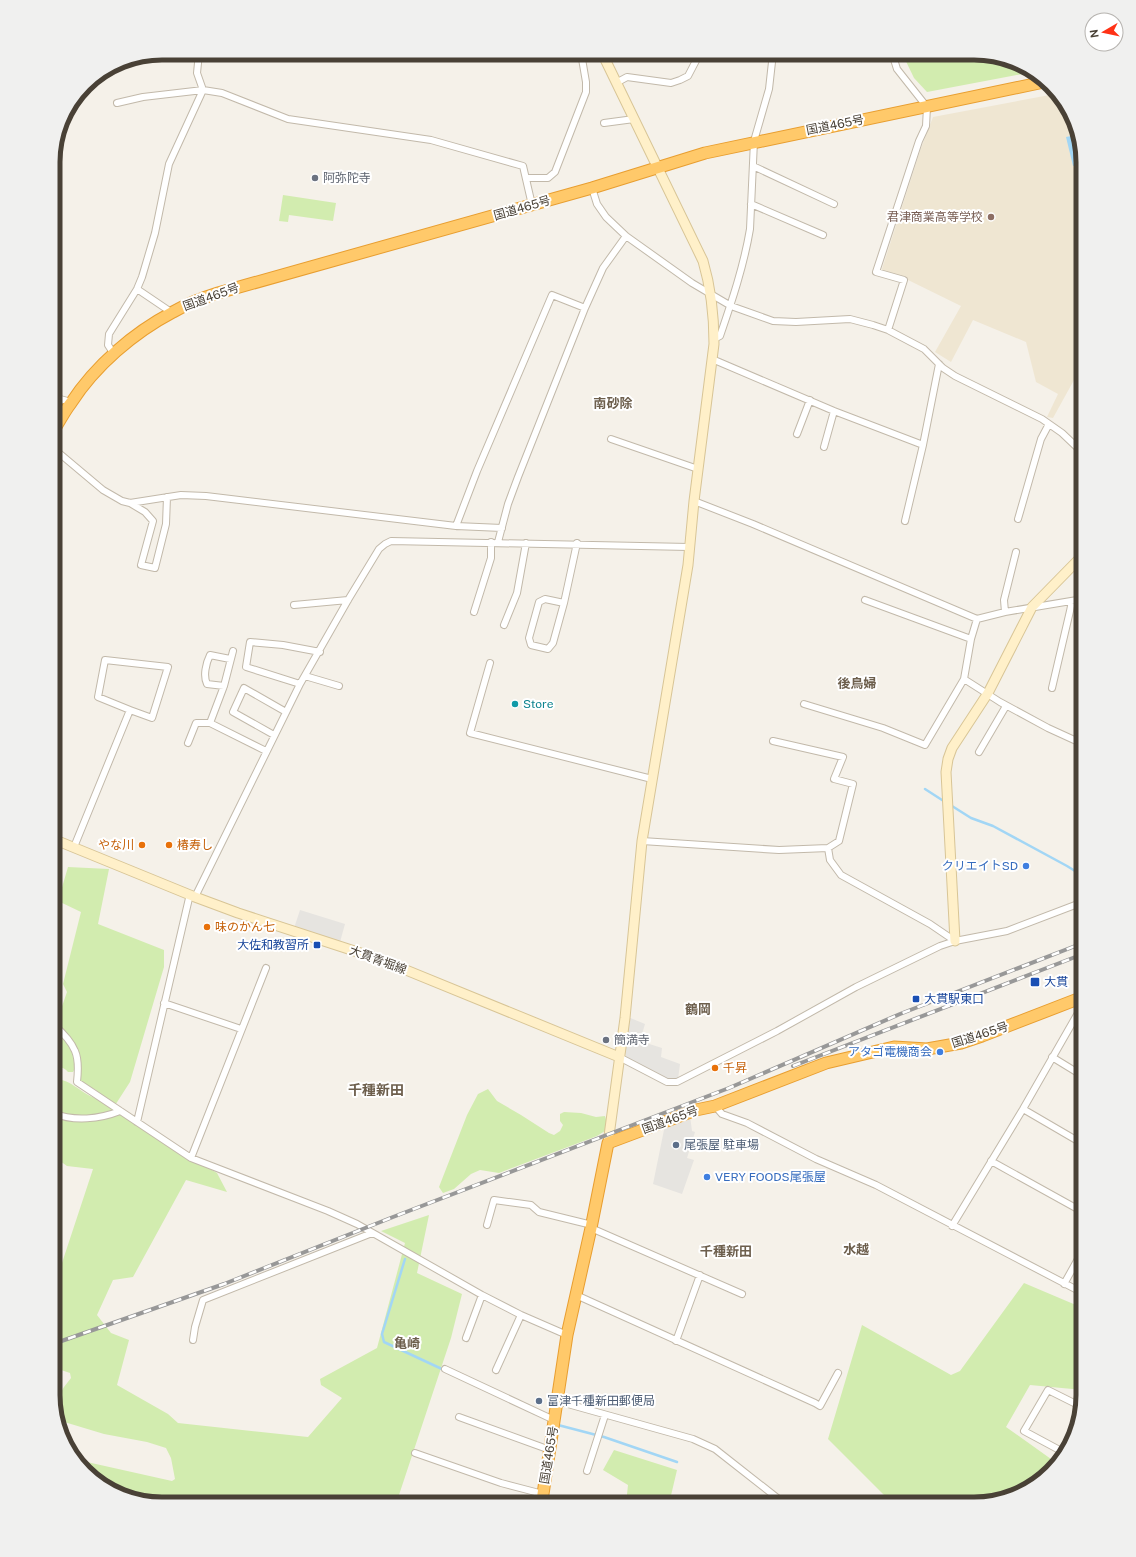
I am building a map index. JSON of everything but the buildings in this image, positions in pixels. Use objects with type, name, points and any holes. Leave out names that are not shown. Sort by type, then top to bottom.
[{"type":"highway","name":"国道465号","points":[[60,420],[71,402],[93,376],[114,354],[135,337],[171,312],[196,301],[244,284],[592,188],[705,153],[754,141],[1039,83]]},
{"type":"highway","name":"国道465号","points":[[543,1497],[567,1335],[608,1143],[696,1110],[714,1106],[826,1063],[894,1047],[927,1048],[961,1043],[1076,999]]},
{"type":"street","points":[[114,354],[108,345],[109,334],[137,289],[147,264],[169,164],[203,90],[197,73],[198,60]]},
{"type":"street","points":[[527,178],[548,178],[555,172],[586,92],[582,60]]},
{"type":"street","points":[[605,60],[703,261],[708,277],[714,323],[712,359],[694,502],[690,547],[642,841],[625,1018],[608,1143]]},
{"type":"street","points":[[616,83],[627,77],[672,83],[688,76],[696,60]]},
{"type":"street","points":[[714,339],[720,336],[731,306],[748,242],[754,141],[769,89],[772,60]]},
{"type":"street","points":[[888,330],[904,280],[876,272],[919,141],[926,126],[927,107],[897,69],[894,60]]},
{"type":"street","points":[[117,102],[143,97],[203,90],[222,93],[288,119],[430,140],[524,166],[532,205]]},
{"type":"street","points":[[604,123],[634,119]]},
{"type":"street","points":[[753,166],[834,204]]},
{"type":"street","points":[[592,188],[598,204],[606,217],[626,236],[692,283],[731,306],[774,321],[796,322],[850,319],[888,330],[924,349],[939,364],[972,386],[1042,419],[1062,433],[1076,446]]},
{"type":"street","points":[[751,204],[823,235]]},
{"type":"street","points":[[498,542],[508,504],[518,477],[585,308],[603,268],[626,236]]},
{"type":"street","points":[[137,289],[171,312]]},
{"type":"street","points":[[456,526],[477,471],[552,295],[585,308]]},
{"type":"street","points":[[712,359],[834,411],[923,445]]},
{"type":"street","points":[[905,521],[923,445],[939,364]]},
{"type":"street","points":[[60,399],[71,402]]},
{"type":"street","points":[[797,434],[810,400]]},
{"type":"street","points":[[824,447],[834,411]]},
{"type":"street","points":[[1018,519],[1041,439],[1049,424]]},
{"type":"street","points":[[611,439],[698,469]]},
{"type":"street","points":[[60,454],[103,490],[145,512],[153,521],[141,565],[155,568],[166,524],[167,497]]},
{"type":"street","points":[[130,503],[181,495],[206,496],[456,526],[502,528]]},
{"type":"street","points":[[694,502],[752,524],[977,619],[1005,612],[1076,600]]},
{"type":"street","points":[[137,1122],[164,1003],[193,896],[300,684],[379,549],[391,541],[690,547]]},
{"type":"street","points":[[474,612],[491,558],[490,542]]},
{"type":"street","points":[[504,625],[517,593],[526,543]]},
{"type":"street","points":[[564,603],[544,599],[539,602],[529,638],[531,646],[548,649],[551,647],[564,603],[577,544]]},
{"type":"street","points":[[1005,612],[1004,600],[1016,552]]},
{"type":"street","points":[[955,941],[946,772],[948,759],[952,748],[988,693],[1032,607],[1076,562]]},
{"type":"street","points":[[294,605],[348,600]]},
{"type":"street","points":[[865,600],[971,639]]},
{"type":"street","points":[[1052,688],[1072,601]]},
{"type":"street","points":[[804,704],[883,728],[925,745],[964,679],[971,639],[977,619]]},
{"type":"street","points":[[300,684],[246,667],[250,642],[283,645],[320,652]]},
{"type":"street","points":[[210,723],[224,686],[233,651]]},
{"type":"street","points":[[224,686],[206,684],[207,661],[210,655],[230,659]]},
{"type":"street","points":[[105,660],[168,667],[152,718],[130,710],[98,697],[105,660]]},
{"type":"street","points":[[490,663],[470,733],[652,779]]},
{"type":"street","points":[[305,676],[339,686]]},
{"type":"street","points":[[964,679],[988,693],[1006,706],[1076,741]]},
{"type":"street","points":[[274,735],[233,712],[244,688],[286,712]]},
{"type":"street","points":[[979,752],[1006,706]]},
{"type":"street","points":[[74,847],[130,710]]},
{"type":"street","points":[[188,743],[196,722],[210,723],[266,751]]},
{"type":"street","points":[[642,841],[779,850],[828,848],[839,841],[853,784],[834,779],[843,757],[773,741]]},
{"type":"street","name":"大貫青堀線","points":[[60,842],[193,896],[378,958],[619,1057]]},
{"type":"street","points":[[828,848],[830,860],[841,875],[930,924],[955,941]]},
{"type":"street","points":[[619,1057],[666,1082],[677,1082],[778,1031],[856,987],[940,946],[955,941],[1007,931],[1076,905]]},
{"type":"street","points":[[191,1158],[266,968]]},
{"type":"street","points":[[164,1003],[241,1029]]},
{"type":"street","points":[[952,1226],[1023,1109],[1076,1016]]},
{"type":"street","points":[[60,1031],[75,1051],[78,1069],[77,1082],[191,1158],[328,1211],[357,1224],[482,1295],[520,1315],[567,1335]]},
{"type":"street","points":[[1052,1057],[1076,1072]]},
{"type":"street","points":[[714,1106],[722,1114],[746,1123],[816,1159],[876,1185],[1076,1290]]},
{"type":"street","points":[[1023,1109],[1076,1140]]},
{"type":"street","points":[[60,1116],[64,1118],[81,1119],[112,1114],[120,1111]]},
{"type":"street","points":[[991,1161],[1076,1208]]},
{"type":"street","points":[[487,1225],[494,1200],[531,1205],[539,1212],[591,1227],[742,1294]]},
{"type":"street","points":[[194,1340],[195,1327],[203,1300],[372,1233]]},
{"type":"street","points":[[1064,1284],[1076,1263]]},
{"type":"street","points":[[676,1341],[700,1275]]},
{"type":"street","points":[[466,1338],[482,1295]]},
{"type":"street","points":[[576,1295],[820,1406],[838,1373]]},
{"type":"street","points":[[496,1370],[520,1315]]},
{"type":"street","points":[[445,1369],[554,1420]]},
{"type":"street","points":[[1059,1450],[1024,1431],[1048,1390],[1075,1404]]},
{"type":"street","points":[[557,1401],[693,1439],[715,1449],[775,1497]]},
{"type":"street","points":[[587,1471],[605,1415]]},
{"type":"street","points":[[459,1417],[550,1450]]},
{"type":"street","points":[[415,1453],[538,1497]]},
{"type":"shaded area","name":"君津商業高等学校","points":[[1051,95],[1062,111],[1073,135],[1076,162],[1076,382],[1074,380],[1053,418],[1047,417],[1058,394],[1036,382],[1026,342],[973,320],[951,362],[935,352],[961,306],[904,278],[881,272],[920,151],[933,117]]},
{"type":"shaded area","points":[[300,910],[345,924],[340,942],[294,928]]},
{"type":"shaded area","points":[[628,1017],[645,1024],[640,1041],[662,1048],[661,1057],[680,1064],[678,1079],[671,1080],[664,1078],[628,1059],[625,1052]]},
{"type":"shaded area","name":"尾張屋 駐車場","points":[[690,1116],[692,1131],[695,1132],[687,1158],[694,1160],[682,1194],[653,1184],[665,1125]]},
{"type":"green space","points":[[905,60],[981,60],[1007,65],[1025,74],[927,92],[914,78]]},
{"type":"green space","points":[[283,195],[336,203],[333,221],[289,215],[288,222],[279,221]]},
{"type":"green space","points":[[68,867],[109,869],[98,924],[164,950],[164,967],[130,1082],[112,1110],[217,1173],[227,1192],[186,1180],[133,1277],[113,1280],[97,1315],[111,1333],[129,1340],[117,1385],[168,1414],[178,1423],[308,1437],[342,1398],[321,1385],[320,1379],[377,1348],[405,1243],[381,1231],[429,1215],[417,1273],[462,1294],[451,1338],[398,1497],[155,1497],[135,1494],[111,1483],[100,1476],[85,1462],[172,1481],[175,1479],[171,1458],[166,1448],[147,1442],[104,1434],[63,1422],[60,1394],[71,1378],[70,1373],[60,1370],[60,1269],[93,1169],[67,1166],[60,1161],[60,1079],[71,1084],[92,1097],[98,1099],[100,1096],[96,1090],[80,1082],[77,1065],[73,1072],[68,1072],[60,1066],[60,1012],[67,992],[63,984],[81,912],[60,902],[60,894]]},
{"type":"green space","points":[[488,1089],[497,1101],[554,1135],[560,1131],[563,1125],[560,1121],[560,1114],[564,1112],[581,1113],[596,1117],[605,1116],[607,1123],[605,1131],[597,1136],[499,1173],[480,1170],[471,1174],[454,1189],[443,1193],[439,1187],[467,1115],[478,1094]]},
{"type":"green space","points":[[1024,1283],[1076,1305],[1076,1389],[1030,1385],[1006,1427],[1051,1459],[1042,1471],[1025,1483],[1001,1494],[988,1496],[886,1497],[828,1439],[862,1325],[951,1375],[960,1371]]},
{"type":"green space","points":[[614,1450],[677,1470],[671,1497],[627,1497],[628,1485],[603,1470]]},
{"type":"water","points":[[1073,136],[1076,165],[1073,166],[1066,137]]},
{"type":"waterway","points":[[925,789],[942,800]]},
{"type":"waterway","points":[[952,806],[971,818],[993,826],[1076,872]]},
{"type":"waterway","points":[[405,1259],[382,1334],[384,1342],[444,1370]]},
{"type":"waterway","points":[[558,1425],[604,1437],[677,1462]]},
{"type":"railway","points":[[60,1342],[224,1284],[393,1217],[729,1088],[900,1014],[1076,946]]},
{"type":"railway","points":[[793,1066],[1076,957]]},
{"type":"place","name":"阿弥陀寺","points":[[315,178]]},
{"type":"place","name":"君津商業高等学校","points":[[991,217]]},
{"type":"place","name":"Store","points":[[515,704]]},
{"type":"place","name":"やな川","points":[[142,845]]},
{"type":"place","name":"椿寿し","points":[[169,845]]},
{"type":"place","name":"クリエイトSD","points":[[1026,866]]},
{"type":"place","name":"味のかん七","points":[[207,927]]},
{"type":"place","name":"大佐和教習所","points":[[317,945]]},
{"type":"place","name":"大貫","points":[[1035,982]]},
{"type":"place","name":"大貫駅東口","points":[[916,999]]},
{"type":"place","name":"簡満寺","points":[[606,1040]]},
{"type":"place","name":"アタゴ電機商会","points":[[940,1052]]},
{"type":"place","name":"千昇","points":[[715,1068]]},
{"type":"place","name":"尾張屋 駐車場","points":[[676,1145]]},
{"type":"place","name":"VERY FOODS尾張屋","points":[[707,1177]]},
{"type":"place","name":"富津千種新田郵便局","points":[[539,1401]]},
{"type":"district","name":"南砂除","points":[[613,403]]},
{"type":"district","name":"後鳥婦","points":[[857,683]]},
{"type":"district","name":"鶴岡","points":[[698,1009]]},
{"type":"district","name":"千種新田","points":[[376,1090]]},
{"type":"district","name":"水越","points":[[856,1249]]},
{"type":"district","name":"千種新田","points":[[726,1251]]},
{"type":"district","name":"亀崎","points":[[407,1343]]}]
